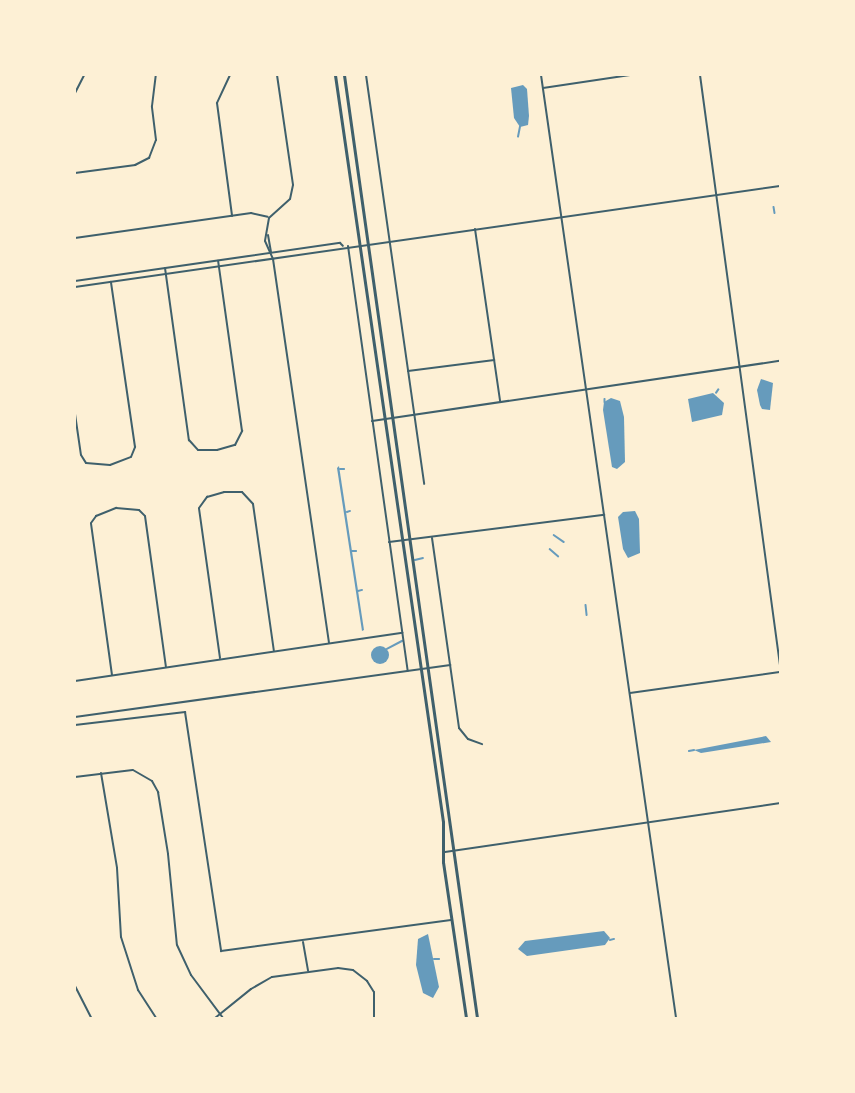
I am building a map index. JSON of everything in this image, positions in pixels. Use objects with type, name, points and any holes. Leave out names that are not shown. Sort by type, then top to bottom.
[{"type":"street","points":[[75,93],[84,75]]},
{"type":"street","points":[[75,174],[135,165],[149,158],[156,140],[152,106],[156,75]]},
{"type":"street","points":[[230,75],[217,103],[232,216]]},
{"type":"street","points":[[270,253],[273,248],[268,236],[269,218],[290,199],[293,185],[277,75]]},
{"type":"street","points":[[335,75],[421,670],[446,852],[443,862],[466,1018]]},
{"type":"street","points":[[344,75],[477,1018]]},
{"type":"street","points":[[366,75],[424,484]]},
{"type":"street","points":[[541,75],[676,1018]]},
{"type":"street","points":[[586,75],[587,81]]},
{"type":"street","points":[[543,88],[630,75]]},
{"type":"street","points":[[700,75],[717,194],[737,367],[780,665]]},
{"type":"street","points":[[75,287],[273,259],[343,246],[389,242],[780,186]]},
{"type":"street","points":[[75,238],[232,216],[259,214],[269,218]]},
{"type":"street","points":[[475,229],[500,401]]},
{"type":"street","points":[[268,236],[265,241],[273,259],[328,643]]},
{"type":"street","points":[[75,281],[340,243],[343,246]]},
{"type":"street","points":[[348,246],[408,671]]},
{"type":"street","points":[[165,268],[189,440],[198,450],[218,450],[235,444],[242,431],[218,261]]},
{"type":"street","points":[[75,414],[81,455],[86,463],[110,465],[131,457],[135,447],[111,282]]},
{"type":"street","points":[[408,371],[494,360]]},
{"type":"street","points":[[372,421],[780,361]]},
{"type":"street","points":[[220,658],[199,508],[207,497],[224,492],[242,492],[253,504],[274,651]]},
{"type":"street","points":[[112,675],[91,523],[96,516],[116,508],[139,510],[145,516],[166,667]]},
{"type":"street","points":[[389,542],[604,515]]},
{"type":"street","points":[[432,538],[459,728],[468,739],[482,744]]},
{"type":"street","points":[[75,681],[402,633]]},
{"type":"street","points":[[75,717],[421,670],[450,664]]},
{"type":"street","points":[[630,693],[780,672]]},
{"type":"street","points":[[75,725],[185,712],[219,949],[225,953],[452,920]]},
{"type":"street","points":[[75,777],[133,770],[152,781],[158,792],[177,945],[190,975],[223,1018]]},
{"type":"street","points":[[101,773],[117,868],[121,937],[138,990],[156,1018]]},
{"type":"street","points":[[446,852],[780,803]]},
{"type":"street","points":[[303,942],[308,972]]},
{"type":"street","points":[[215,1018],[260,982],[308,972],[347,968],[358,972],[374,992],[374,1018]]},
{"type":"street","points":[[75,986],[91,1018]]},
{"type":"water","points":[[523,85],[527,89],[529,116],[528,125],[520,127],[514,118],[511,88]]},
{"type":"water","points":[[761,379],[773,383],[770,410],[762,409],[760,405],[757,390]]},
{"type":"water","points":[[713,393],[724,403],[722,415],[692,422],[688,399]]},
{"type":"water","points":[[611,398],[620,401],[624,417],[625,462],[617,469],[612,467],[603,410],[604,402]]},
{"type":"water","points":[[339,466],[364,630],[362,631],[337,468]]},
{"type":"water","points":[[635,511],[639,519],[640,553],[628,558],[623,549],[618,517],[623,512]]},
{"type":"water","points":[[380,646],[386,649],[389,655],[386,661],[380,664],[374,661],[371,655],[374,649]]},
{"type":"water","points":[[766,736],[771,742],[701,753],[694,750]]},
{"type":"water","points":[[604,931],[610,938],[605,945],[527,956],[518,949],[525,941]]},
{"type":"water","points":[[428,934],[439,987],[433,998],[423,993],[416,965],[418,939]]},
{"type":"waterway","points":[[518,137],[520,127]]},
{"type":"waterway","points":[[774,207],[775,213]]},
{"type":"waterway","points":[[554,535],[564,542]]},
{"type":"waterway","points":[[550,549],[558,556]]},
{"type":"waterway","points":[[415,560],[423,558]]},
{"type":"waterway","points":[[358,591],[362,590]]},
{"type":"waterway","points":[[586,605],[587,615]]},
{"type":"waterway","points":[[387,649],[402,641]]},
{"type":"waterway","points":[[689,751],[694,750]]},
{"type":"waterway","points":[[610,940],[614,939]]},
{"type":"waterway","points":[[434,959],[439,959]]}]
